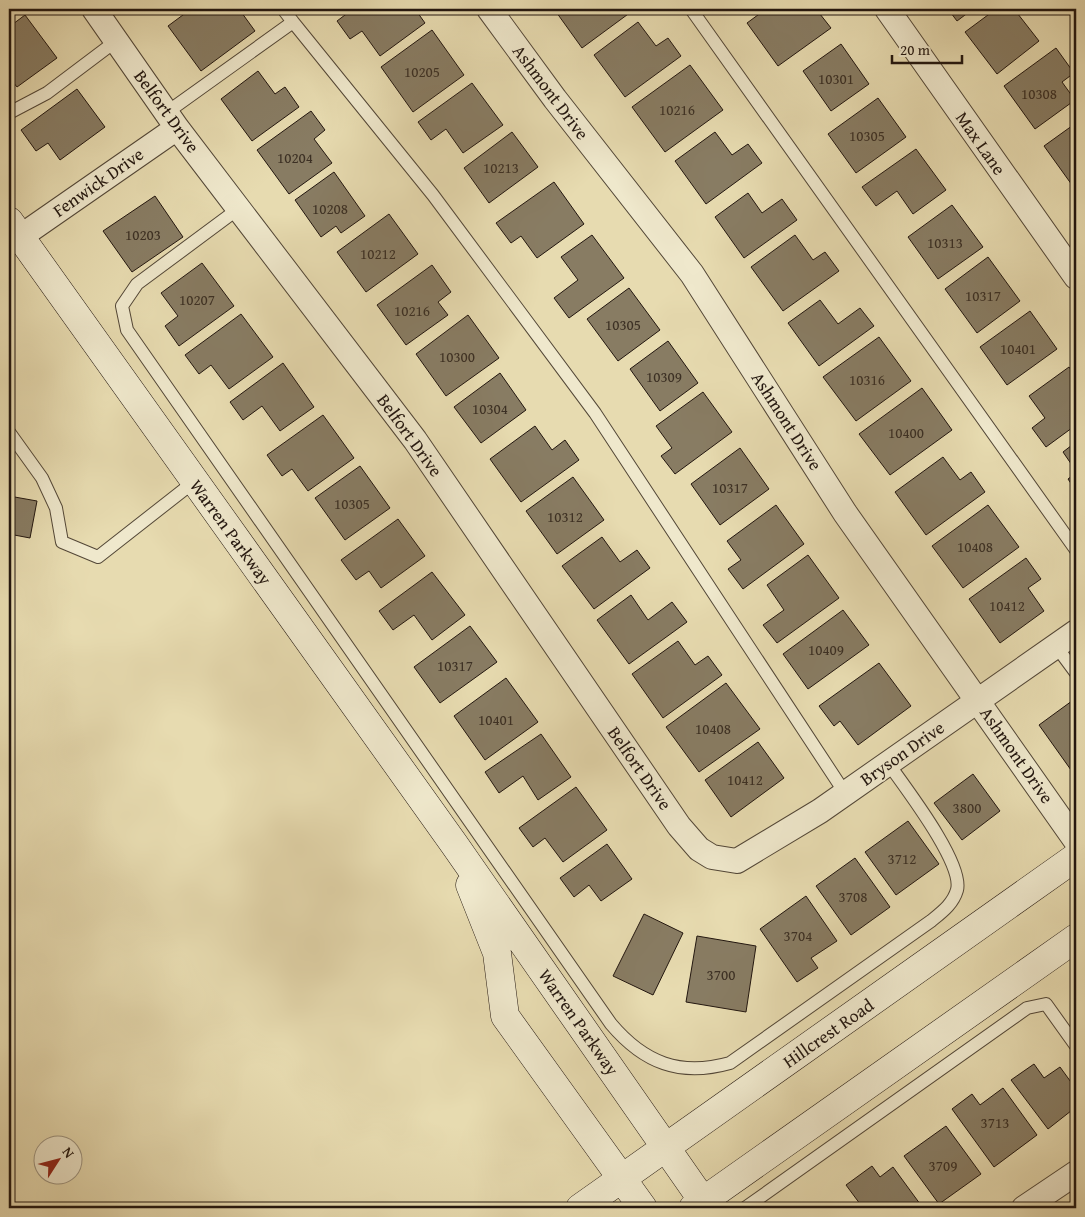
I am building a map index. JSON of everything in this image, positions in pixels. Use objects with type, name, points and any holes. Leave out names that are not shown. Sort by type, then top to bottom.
[{"type":"main road","name":"Warren Parkway","points":[[12,234],[195,481],[454,844],[667,1147],[698,1205]]},
{"type":"main road","name":"Warren Parkway","points":[[454,844],[496,953],[504,1016],[643,1208]]},
{"type":"main road","name":"Hillcrest Road","points":[[580,1208],[1076,857]]},
{"type":"main road","points":[[698,1205],[1076,938]]},
{"type":"street","name":"Belfort Drive","points":[[94,9],[172,120],[414,440],[679,826],[700,849],[712,857],[722,859]]},
{"type":"street","name":"Ashmont Drive","points":[[489,9],[555,99],[692,274],[845,513],[979,700],[1076,841]]},
{"type":"street","name":"Max Lane","points":[[887,9],[1076,277]]},
{"type":"street","name":"Fenwick Drive","points":[[12,234],[172,120]]},
{"type":"street","name":"Bryson Drive","points":[[722,859],[737,861],[845,793],[1076,632]]},
{"type":"street","points":[[1024,1208],[1076,1173]]},
{"type":"lane","points":[[283,9],[432,195],[595,413],[845,793]]},
{"type":"lane","points":[[691,9],[1076,550]]},
{"type":"lane","points":[[172,120],[293,22]]},
{"type":"lane","points":[[9,113],[47,93],[116,41]]},
{"type":"lane","points":[[238,208],[137,284],[122,306],[127,330],[606,1016],[628,1044],[647,1057],[692,1069],[713,1068],[730,1063],[931,921],[951,904],[958,888],[949,855],[938,835],[888,763]]},
{"type":"lane","points":[[9,432],[42,478],[56,508],[62,542],[98,557],[195,481]]},
{"type":"lane","points":[[1056,646],[1076,673]]},
{"type":"lane","points":[[745,1208],[1027,1008],[1046,1004],[1076,1046]]},
{"type":"building","points":[[191,9],[239,9],[255,31],[201,71],[168,26]]},
{"type":"building","points":[[353,9],[415,9],[425,23],[380,56],[362,31],[350,39],[337,21]]},
{"type":"building","points":[[554,9],[635,9],[582,48]]},
{"type":"building","points":[[766,9],[816,9],[831,28],[778,66],[747,23]]},
{"type":"building","points":[[948,9],[973,9],[957,21]]},
{"type":"building","points":[[996,9],[1014,9],[1039,41],[997,74],[965,32]]},
{"type":"building","points":[[25,15],[57,58],[17,87],[9,77],[9,27]]},
{"type":"building","points":[[638,22],[656,46],[668,38],[681,56],[625,97],[594,55]]},
{"type":"building","points":[[432,30],[464,75],[413,112],[381,67]]},
{"type":"building","points":[[841,44],[869,84],[831,111],[803,71]]},
{"type":"building","points":[[1056,48],[1074,73],[1062,82],[1075,100],[1035,129],[1004,86]]},
{"type":"building","points":[[690,65],[723,110],[665,152],[632,107]]},
{"type":"building","points":[[258,71],[275,94],[285,87],[299,107],[252,141],[221,99]]},
{"type":"building","points":[[472,83],[503,125],[463,153],[446,129],[431,140],[418,122]]},
{"type":"building","points":[[77,89],[105,127],[60,160],[48,143],[36,151],[21,130]]},
{"type":"building","points":[[878,98],[906,137],[856,173],[828,134]]},
{"type":"building","points":[[311,111],[325,130],[314,139],[332,163],[289,194],[257,150]]},
{"type":"building","points":[[1076,123],[1076,182],[1072,185],[1044,146]]},
{"type":"building","points":[[512,132],[538,167],[489,203],[464,168]]},
{"type":"building","points":[[715,132],[732,155],[748,144],[762,163],[706,204],[675,161]]},
{"type":"building","points":[[916,149],[946,190],[913,214],[897,191],[876,206],[862,187]]},
{"type":"building","points":[[334,172],[365,216],[341,233],[336,226],[321,237],[295,200]]},
{"type":"building","points":[[554,182],[584,224],[537,258],[521,236],[511,243],[496,223]]},
{"type":"building","points":[[748,193],[762,213],[782,199],[797,220],[744,258],[715,217]]},
{"type":"building","points":[[155,196],[183,237],[132,272],[103,231]]},
{"type":"building","points":[[952,205],[983,247],[938,279],[908,237]]},
{"type":"building","points":[[389,214],[418,254],[366,292],[337,252]]},
{"type":"building","points":[[592,235],[624,278],[569,318],[554,298],[578,280],[561,257]]},
{"type":"building","points":[[795,235],[813,260],[825,252],[839,271],[783,311],[751,267]]},
{"type":"building","points":[[988,257],[1020,301],[977,333],[945,289]]},
{"type":"building","points":[[202,263],[234,306],[179,346],[165,326],[178,316],[161,293]]},
{"type":"building","points":[[432,265],[451,292],[438,302],[448,315],[406,345],[377,305]]},
{"type":"building","points":[[629,288],[660,330],[618,361],[587,319]]},
{"type":"building","points":[[820,300],[838,324],[860,308],[874,326],[819,366],[788,323]]},
{"type":"building","points":[[1030,311],[1057,349],[1007,385],[980,347]]},
{"type":"building","points":[[241,314],[273,357],[229,389],[211,365],[199,374],[185,355]]},
{"type":"building","points":[[468,315],[499,358],[446,396],[416,354]]},
{"type":"building","points":[[879,337],[911,381],[856,421],[823,377]]},
{"type":"building","points":[[668,341],[698,383],[660,411],[630,369]]},
{"type":"building","points":[[283,363],[314,407],[280,431],[262,406],[243,420],[230,402]]},
{"type":"building","points":[[1069,367],[1076,377],[1076,425],[1046,447],[1032,428],[1045,418],[1029,396]]},
{"type":"building","points":[[500,373],[526,410],[481,443],[454,407]]},
{"type":"building","points":[[922,388],[952,430],[890,475],[859,434]]},
{"type":"building","points":[[703,392],[732,432],[675,474],[661,456],[672,448],[656,426]]},
{"type":"building","points":[[323,415],[354,458],[308,491],[292,469],[282,476],[267,455]]},
{"type":"building","points":[[535,426],[552,450],[565,440],[579,460],[521,502],[490,459]]},
{"type":"building","points":[[1076,442],[1076,471],[1063,452]]},
{"type":"building","points":[[740,448],[769,489],[720,525],[691,484]]},
{"type":"building","points":[[943,457],[960,480],[971,472],[985,492],[926,535],[895,492]]},
{"type":"building","points":[[360,466],[390,508],[345,540],[315,498]]},
{"type":"building","points":[[1076,473],[1076,491],[1068,479]]},
{"type":"building","points":[[573,477],[604,520],[557,554],[526,511]]},
{"type":"building","points":[[9,496],[37,501],[30,538],[9,534]]},
{"type":"building","points":[[776,505],[804,544],[743,589],[728,569],[741,560],[727,541]]},
{"type":"building","points":[[988,505],[1019,547],[963,588],[932,546]]},
{"type":"building","points":[[398,519],[425,556],[381,588],[369,571],[356,580],[341,560]]},
{"type":"building","points":[[602,537],[620,562],[637,550],[650,568],[594,609],[562,566]]},
{"type":"building","points":[[808,555],[839,598],[777,643],[763,625],[784,610],[767,585]]},
{"type":"building","points":[[1026,558],[1041,579],[1028,588],[1044,611],[1000,643],[969,599]]},
{"type":"building","points":[[432,572],[465,615],[432,640],[414,615],[393,630],[379,611]]},
{"type":"building","points":[[631,595],[648,620],[672,602],[687,622],[629,664],[597,620]]},
{"type":"building","points":[[843,610],[869,645],[808,689],[783,654]]},
{"type":"building","points":[[470,626],[497,662],[440,703],[414,667]]},
{"type":"building","points":[[678,641],[695,665],[708,656],[722,675],[663,718],[632,674]]},
{"type":"building","points":[[879,663],[911,706],[858,745],[840,721],[834,726],[819,706]]},
{"type":"building","points":[[506,678],[538,722],[485,760],[454,716]]},
{"type":"building","points":[[726,683],[760,729],[699,772],[666,727]]},
{"type":"building","points":[[1076,698],[1076,777],[1039,725]]},
{"type":"building","points":[[541,734],[571,777],[538,800],[523,776],[499,793],[485,772]]},
{"type":"building","points":[[758,742],[784,778],[731,817],[705,780]]},
{"type":"building","points":[[973,774],[1000,811],[962,840],[934,803]]},
{"type":"building","points":[[576,787],[607,830],[563,862],[545,838],[533,847],[519,828]]},
{"type":"building","points":[[908,821],[939,864],[896,895],[865,852]]},
{"type":"building","points":[[607,844],[632,879],[601,901],[589,885],[574,897],[560,878]]},
{"type":"building","points":[[855,858],[890,907],[851,935],[816,886]]},
{"type":"building","points":[[806,896],[837,941],[811,958],[818,968],[797,982],[760,929]]},
{"type":"building","points":[[644,914],[683,933],[653,995],[613,976]]},
{"type":"building","points":[[697,936],[756,946],[746,1012],[686,1002]]},
{"type":"building","points":[[1034,1064],[1044,1078],[1060,1067],[1076,1089],[1076,1107],[1048,1129],[1011,1080]]},
{"type":"building","points":[[1003,1088],[1037,1135],[994,1167],[952,1109],[972,1094],[980,1105]]},
{"type":"building","points":[[946,1126],[981,1174],[939,1204],[904,1156]]},
{"type":"building","points":[[872,1166],[880,1177],[893,1167],[923,1208],[863,1208],[846,1185]]}]
